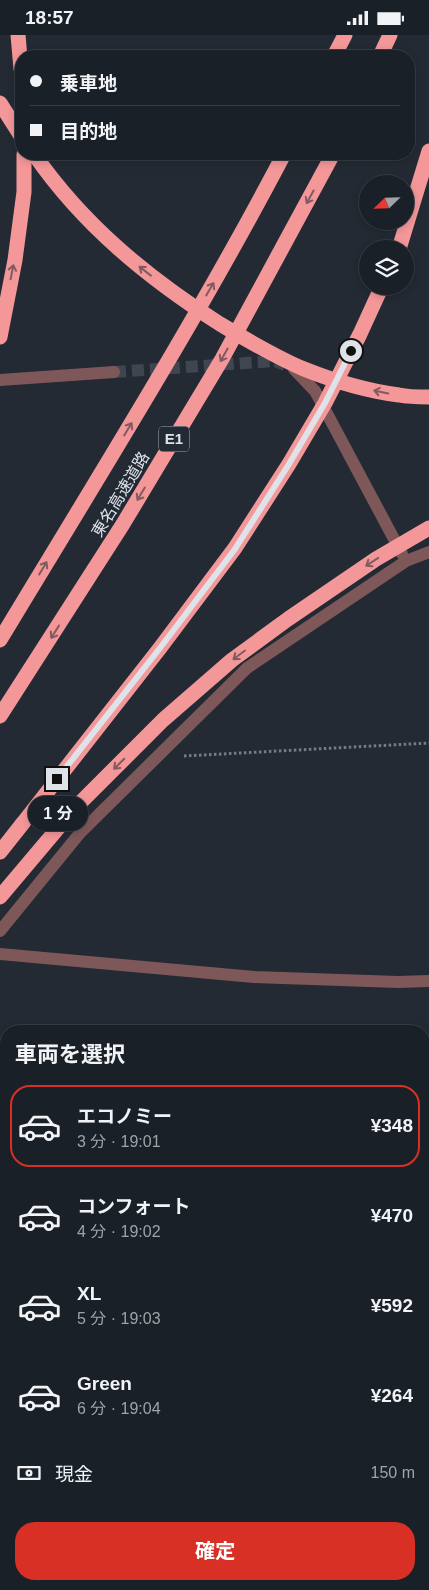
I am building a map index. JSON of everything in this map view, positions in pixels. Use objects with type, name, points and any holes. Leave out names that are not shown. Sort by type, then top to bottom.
[{"type":"highway","points":[[18,35],[19,50]]},
{"type":"highway","points":[[337,50],[344,35]]},
{"type":"highway","points":[[383,50],[390,35]]},
{"type":"highway","points":[[0,103],[15,127]]},
{"type":"highway","points":[[402,240],[429,151]]},
{"type":"highway","points":[[0,337],[24,192],[24,160]]},
{"type":"highway","points":[[38,160],[83,215],[132,261],[182,299],[251,343],[303,369],[352,385],[398,395],[429,397]]},
{"type":"highway","name":"東名高速道路","points":[[0,640],[167,365],[281,160]]},
{"type":"highway","name":"東名高速道路","points":[[0,716],[123,524],[222,359],[330,160]]},
{"type":"highway","points":[[0,851],[160,648],[235,549],[325,403],[378,295]]},
{"type":"highway","points":[[0,897],[75,807],[163,720],[232,660],[288,619],[368,565],[429,528]]},
{"type":"street","points":[[294,369],[315,391],[406,561]]},
{"type":"street","points":[[0,380],[114,372]]},
{"type":"street","points":[[0,931],[80,833],[247,668],[406,561],[429,551]]},
{"type":"street","points":[[0,954],[254,977],[398,982],[429,981]]},
{"type":"path","points":[[156,757],[429,743]]},
{"type":"tunnel","points":[[114,372],[275,361],[285,365]]},
{"type":"route","points":[[57,779],[235,549],[325,403],[351,351]]}]
